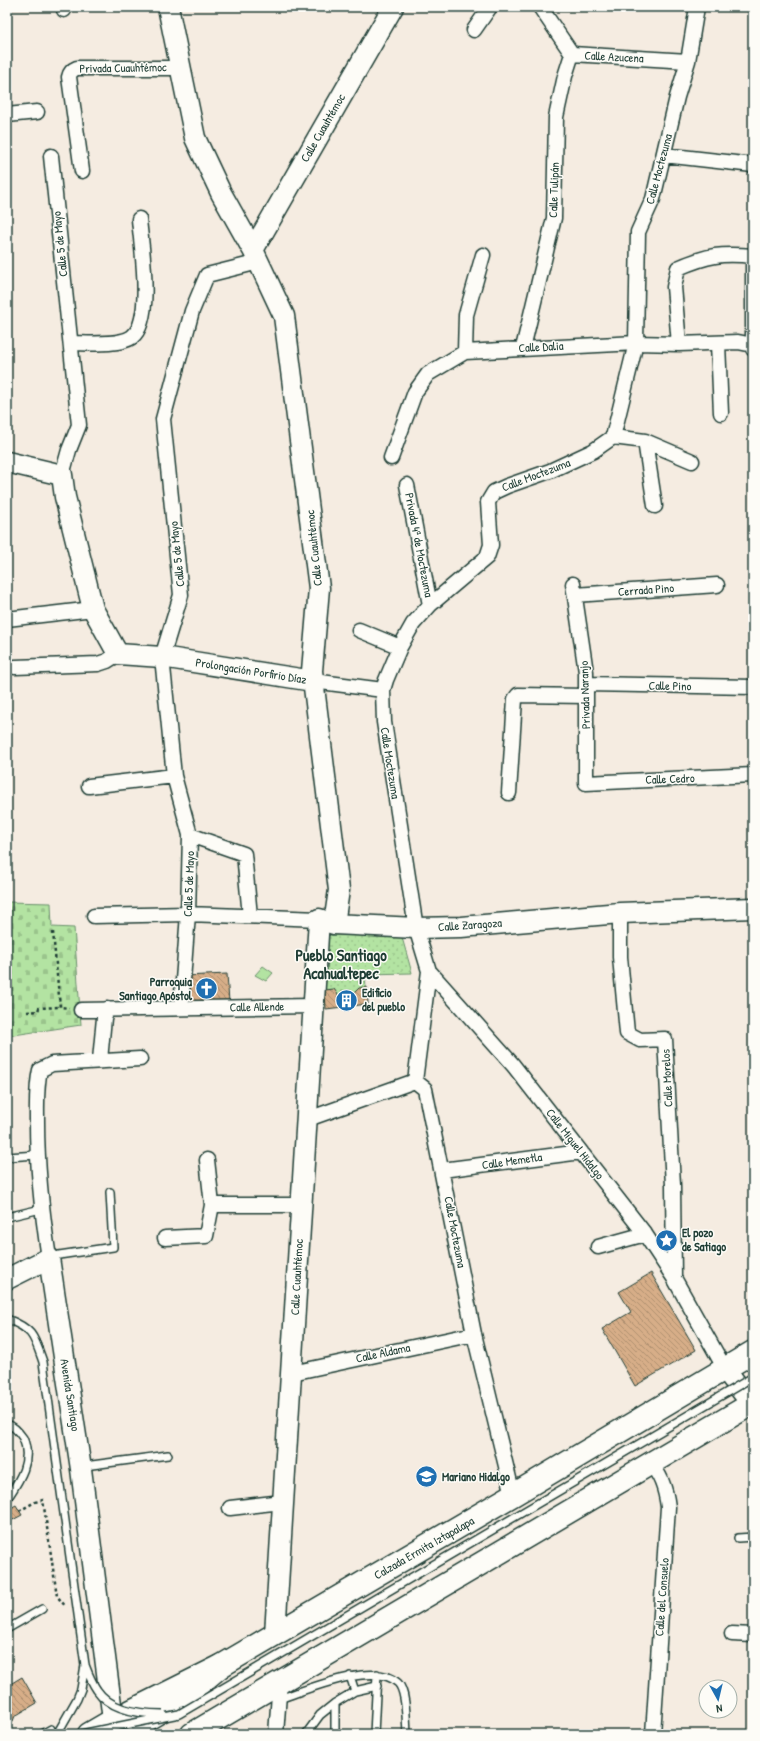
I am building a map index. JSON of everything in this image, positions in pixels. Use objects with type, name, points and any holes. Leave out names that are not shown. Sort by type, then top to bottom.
[{"type":"main road","name":"Calzada Ermita Iztapalapa","points":[[118,1727],[180,1700],[221,1666],[753,1352]]},
{"type":"main road","points":[[192,1734],[279,1690],[650,1464],[753,1405]]},
{"type":"main road","points":[[89,1734],[118,1727]]},
{"type":"street","name":"Calle Cuauhtémoc","points":[[168,7],[195,138],[221,193],[256,256],[284,316],[314,537],[319,588],[312,671],[339,890],[327,922],[313,1006],[308,1119],[301,1205],[275,1634]]},
{"type":"street","name":"Calle Cuauhtémoc","points":[[256,256],[393,7]]},
{"type":"street","points":[[474,30],[490,7]]},
{"type":"street","name":"Calle Azucena","points":[[540,7],[572,54],[688,61]]},
{"type":"street","name":"Calle Moctezuma","points":[[416,928],[384,722],[383,690],[386,680],[400,647],[413,624],[430,605],[487,557],[491,546],[488,502],[494,492],[593,451],[613,437],[636,342],[638,232],[653,199],[677,97],[688,61],[697,7]]},
{"type":"street","name":"Calle Tulipán","points":[[523,348],[554,218],[556,117],[565,76],[572,54]]},
{"type":"street","name":"Privada Cuauhtémoc","points":[[82,171],[69,77],[73,69],[181,68]]},
{"type":"street","points":[[7,115],[37,112]]},
{"type":"street","points":[[664,155],[753,165]]},
{"type":"street","name":"Calle 5 de Mayo","points":[[51,156],[79,424],[69,450],[62,475],[65,497],[93,609],[118,654]]},
{"type":"street","points":[[71,343],[119,342],[133,336],[141,322],[145,284],[139,219]]},
{"type":"street","points":[[679,344],[674,287],[678,268],[698,259],[723,254],[753,256],[753,349]]},
{"type":"street","name":"Calle 5 de Mayo","points":[[181,1007],[188,914],[190,835],[174,776],[162,657],[181,595],[164,419],[192,311],[207,275],[256,256]]},
{"type":"street","points":[[465,352],[466,315],[483,256]]},
{"type":"street","name":"Calle Dalia","points":[[391,458],[415,392],[428,374],[465,352],[636,342],[679,344],[718,344],[738,342],[753,345]]},
{"type":"street","points":[[718,344],[721,413]]},
{"type":"street","points":[[613,437],[645,441],[692,461]]},
{"type":"street","points":[[645,441],[655,506]]},
{"type":"street","points":[[7,462],[62,475]]},
{"type":"street","name":"Privada 4ª de Moctezuma","points":[[407,486],[430,605]]},
{"type":"street","name":"Cerrada Pino","points":[[574,590],[717,585]]},
{"type":"street","name":"Privada Naranjo","points":[[574,590],[586,672],[586,783]]},
{"type":"street","points":[[7,619],[93,609]]},
{"type":"street","points":[[359,630],[400,647]]},
{"type":"street","points":[[15,667],[98,664],[107,662],[118,654]]},
{"type":"street","name":"Prolongación Porfirio Díaz","points":[[118,654],[162,657],[313,681],[383,690]]},
{"type":"street","name":"Calle Pino","points":[[509,793],[515,699],[518,695],[586,690],[753,687]]},
{"type":"street","points":[[89,786],[174,776]]},
{"type":"street","name":"Calle Cedro","points":[[586,783],[753,776]]},
{"type":"street","points":[[190,835],[244,854],[250,916]]},
{"type":"street","name":"Calle Zaragoza","points":[[94,916],[188,914],[250,916],[416,928],[461,927],[620,913],[753,908]]},
{"type":"street","name":"Calle Morelos","points":[[620,913],[620,957],[627,1034],[640,1040],[665,1039],[673,1185],[674,1278]]},
{"type":"street","name":"Calle Miguel Hidalgo","points":[[416,928],[429,971],[513,1065],[645,1234],[674,1278],[725,1369]]},
{"type":"street","points":[[308,1119],[415,1081],[429,971]]},
{"type":"street","name":"Calle Allende","points":[[81,1010],[181,1007],[313,1006]]},
{"type":"street","points":[[107,1009],[104,1018],[100,1060],[140,1059]]},
{"type":"street","name":"Avenida Santiago","points":[[100,1060],[52,1064],[40,1070],[37,1084],[37,1155],[41,1209],[81,1469],[118,1727]]},
{"type":"street","name":"Calle Moctezuma","points":[[415,1081],[425,1089],[474,1334],[513,1495]]},
{"type":"street","name":"Calle Memetla","points":[[442,1170],[581,1152]]},
{"type":"street","points":[[165,1238],[206,1236],[212,1205],[207,1160]]},
{"type":"street","points":[[212,1205],[301,1205]]},
{"type":"street","points":[[598,1247],[645,1234]]},
{"type":"street","points":[[7,1280],[49,1258]]},
{"type":"street","name":"Calle Aldama","points":[[292,1373],[474,1334]]},
{"type":"street","points":[[725,1369],[753,1405]]},
{"type":"street","name":"Calle del Consuelo","points":[[650,1464],[656,1469],[664,1485],[668,1507],[653,1734]]},
{"type":"street","points":[[230,1508],[282,1502]]},
{"type":"street","points":[[732,1634],[753,1635]]},
{"type":"street","points":[[276,1734],[279,1690]]},
{"type":"lane","points":[[7,1157],[37,1155]]},
{"type":"lane","points":[[49,1258],[59,1255],[113,1247],[110,1192]]},
{"type":"lane","points":[[7,1217],[41,1209]]},
{"type":"lane","points":[[7,1319],[29,1330],[36,1341],[43,1362],[84,1665],[81,1688],[77,1699],[56,1734],[51,1729],[42,1734]]},
{"type":"lane","points":[[81,1734],[179,1714],[753,1377]]},
{"type":"lane","points":[[7,1424],[19,1432],[27,1452],[26,1462],[20,1480],[7,1499]]},
{"type":"lane","points":[[81,1469],[92,1465],[168,1455]]},
{"type":"lane","points":[[738,1538],[753,1537]]},
{"type":"lane","points":[[7,1629],[42,1609]]},
{"type":"lane","points":[[84,1665],[98,1692],[108,1701],[138,1713],[179,1714]]},
{"type":"lane","points":[[279,1690],[350,1676],[377,1674],[391,1678],[399,1684],[404,1697],[407,1734]]},
{"type":"lane","points":[[374,1734],[377,1674]]},
{"type":"lane","points":[[350,1676],[355,1691]]},
{"type":"lane","points":[[306,1734],[320,1714],[335,1703],[355,1691],[376,1686]]},
{"type":"lane","points":[[335,1703],[335,1734]]},
{"type":"path","points":[[53,932],[60,1007]]},
{"type":"path","points":[[27,1012],[38,1011],[39,1008],[60,1007],[81,1010]]},
{"type":"path","points":[[19,1511],[35,1502],[43,1500],[57,1596],[66,1607]]},
{"type":"green space","points":[[7,902],[51,903],[52,927],[74,928],[81,1025],[7,1036]]},
{"type":"green space","points":[[401,934],[412,973],[365,974],[367,1004],[319,1006],[325,937],[331,935]]},
{"type":"green space","points":[[263,966],[273,973],[266,981],[255,975]]},
{"type":"building","name":"Parroquia Santiago Apóstol","points":[[227,974],[229,1002],[187,1004],[185,976]]},
{"type":"building","name":"Edificio del pueblo","points":[[367,987],[368,1004],[326,1009],[325,990],[334,989],[339,996],[341,995],[342,991],[351,991],[354,993],[359,988]]},
{"type":"building","points":[[651,1273],[696,1350],[635,1386],[602,1329],[631,1312],[619,1292]]},
{"type":"building","points":[[16,1505],[22,1515],[7,1523],[7,1510]]},
{"type":"building","points":[[22,1677],[37,1703],[15,1716],[13,1721],[7,1722],[7,1686]]},
{"type":"place","name":"Parroquia Santiago Apóstol","points":[[207,989]]},
{"type":"place","name":"Edificio del pueblo","points":[[347,1000]]},
{"type":"place","name":"El pozo de Satiago","points":[[667,1240]]},
{"type":"place","name":"Mariano Hidalgo","points":[[427,1477]]},
{"type":"district","name":"Pueblo Santiago Acahualtepec","points":[[341,964]]}]
